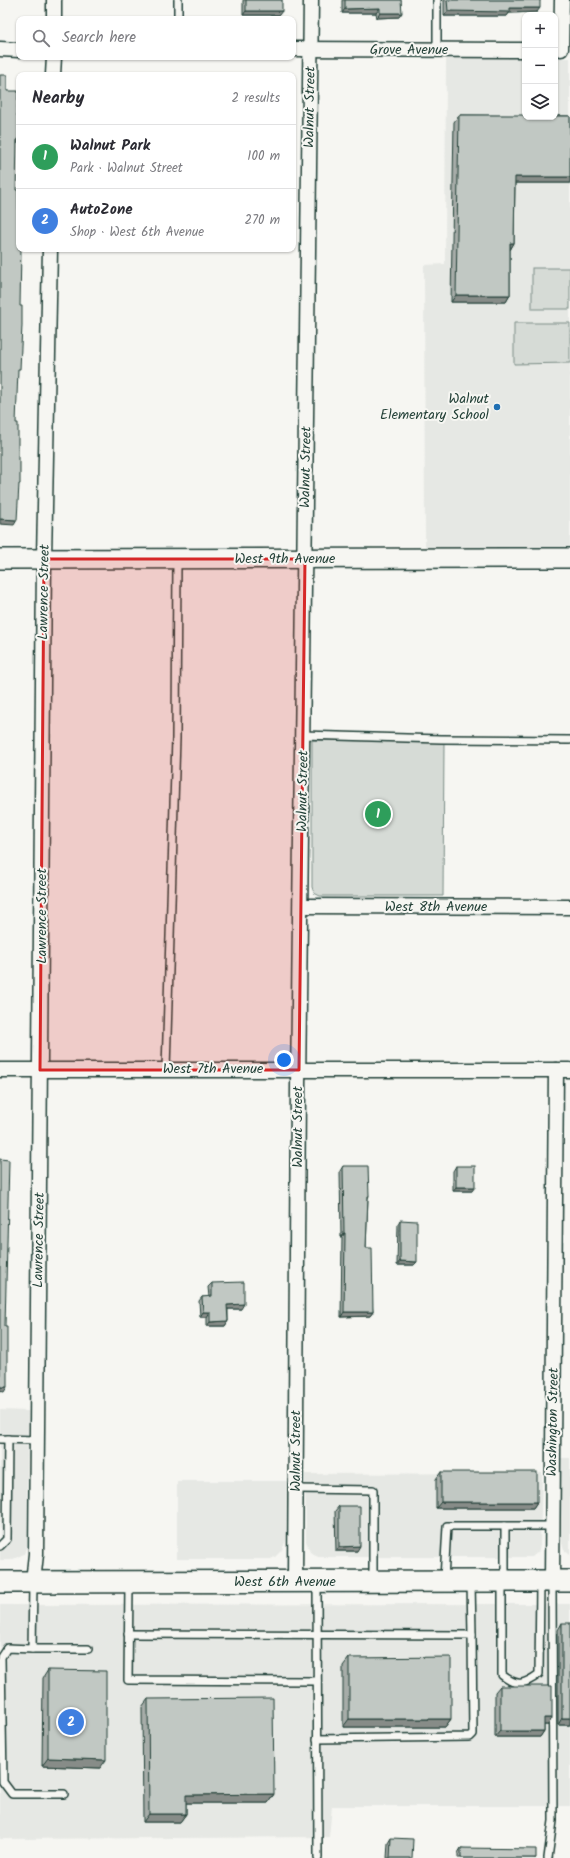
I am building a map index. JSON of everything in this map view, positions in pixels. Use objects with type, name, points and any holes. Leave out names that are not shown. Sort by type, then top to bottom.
[{"type":"main road","name":"West 6th Avenue","points":[[0,1582],[554,1581]]},
{"type":"street","points":[[54,0],[54,16]]},
{"type":"street","name":"Walnut Street","points":[[295,1582],[311,0]]},
{"type":"street","points":[[562,0],[562,49]]},
{"type":"street","points":[[0,49],[16,50]]},
{"type":"street","name":"Grove Avenue","points":[[296,49],[522,50]]},
{"type":"street","points":[[53,72],[54,60]]},
{"type":"street","name":"Lawrence Street","points":[[33,1582],[36,1554],[44,559],[50,252]]},
{"type":"street","name":"West 9th Avenue","points":[[0,559],[570,558]]},
{"type":"street","name":"West 8th Avenue","points":[[301,906],[570,907]]},
{"type":"street","name":"West 7th Avenue","points":[[0,1070],[563,1070]]},
{"type":"street","name":"Washington Street","points":[[554,1581],[552,1526],[563,1070]]},
{"type":"lane","points":[[178,0],[178,16]]},
{"type":"lane","points":[[437,0],[437,50]]},
{"type":"lane","points":[[166,1069],[176,738],[177,558]]},
{"type":"lane","points":[[303,735],[441,739],[570,740]]},
{"type":"lane","points":[[0,1439],[37,1440]]},
{"type":"lane","points":[[0,1546],[7,1539],[8,1439]]},
{"type":"lane","points":[[296,1489],[373,1490],[373,1582]]},
{"type":"lane","points":[[444,1581],[447,1526],[552,1526]]},
{"type":"lane","points":[[505,1526],[502,1675],[512,1682],[528,1683],[539,1674],[554,1581]]},
{"type":"lane","points":[[317,1581],[318,1858]]},
{"type":"lane","points":[[548,1858],[553,1821],[554,1581]]},
{"type":"lane","points":[[32,1649],[33,1582]]},
{"type":"lane","points":[[129,1582],[128,1680],[317,1681]]},
{"type":"lane","points":[[317,1739],[470,1738],[473,1734],[471,1582]]},
{"type":"lane","points":[[128,1634],[472,1635]]},
{"type":"lane","points":[[64,1794],[12,1794],[3,1782],[1,1657],[7,1648],[88,1649]]},
{"type":"highlighted area","points":[[44,559],[305,559],[299,1070],[40,1070]]},
{"type":"shaded area","name":"Walnut Elementary School","points":[[446,57],[522,58],[522,120],[558,120],[558,58],[570,58],[570,549],[425,550],[424,265],[445,264]]},
{"type":"shaded area","points":[[532,268],[570,268],[570,309],[532,309]]},
{"type":"shaded area","points":[[514,323],[570,323],[570,363],[514,364]]},
{"type":"shaded area","points":[[312,740],[444,741],[443,896],[320,896],[314,893],[312,887]]},
{"type":"shaded area","points":[[0,1410],[28,1411],[27,1545],[24,1554],[11,1560],[0,1560]]},
{"type":"shaded area","points":[[561,1458],[570,1458],[570,1555],[564,1550],[560,1537]]},
{"type":"shaded area","points":[[542,1473],[540,1545],[539,1551],[532,1557],[320,1557],[310,1552],[306,1541],[305,1474]]},
{"type":"shaded area","points":[[177,1481],[287,1481],[286,1540],[282,1550],[271,1559],[177,1559]]},
{"type":"shaded area","points":[[570,1604],[570,1806],[332,1806],[329,1837],[0,1839],[0,1605]]},
{"type":"building","points":[[246,0],[282,0],[282,11],[246,11]]},
{"type":"building","points":[[345,0],[401,0],[402,13],[380,13],[380,8],[345,9]]},
{"type":"building","points":[[447,0],[540,0],[540,8],[510,8],[510,12],[448,11]]},
{"type":"building","points":[[0,75],[7,75],[7,91],[16,91],[16,252],[21,252],[20,306],[22,306],[20,369],[18,369],[16,423],[18,423],[18,461],[20,461],[20,484],[17,520],[0,519]]},
{"type":"building","points":[[459,115],[522,115],[522,120],[558,120],[558,116],[570,116],[570,177],[515,177],[514,243],[510,243],[510,295],[456,295]]},
{"type":"building","points":[[0,1159],[9,1160],[5,1326],[7,1326],[7,1387],[0,1387]]},
{"type":"building","points":[[343,1166],[368,1166],[369,1196],[366,1248],[372,1248],[373,1312],[344,1312],[345,1233]]},
{"type":"building","points":[[456,1166],[475,1166],[475,1187],[456,1187]]},
{"type":"building","points":[[400,1220],[417,1221],[417,1262],[400,1261]]},
{"type":"building","points":[[244,1282],[244,1304],[227,1305],[228,1321],[210,1322],[210,1312],[203,1312],[202,1297],[212,1296],[212,1283]]},
{"type":"building","points":[[441,1472],[537,1472],[537,1502],[441,1502]]},
{"type":"building","points":[[339,1506],[360,1506],[360,1546],[339,1547]]},
{"type":"building","points":[[562,1623],[570,1623],[570,1718],[562,1718]]},
{"type":"building","points":[[451,1657],[451,1719],[349,1719],[349,1658]]},
{"type":"building","points":[[48,1670],[106,1671],[106,1760],[48,1758]]},
{"type":"building","points":[[500,1686],[552,1686],[552,1718],[544,1718],[544,1731],[500,1731]]},
{"type":"building","points":[[273,1698],[274,1794],[186,1795],[186,1814],[149,1814],[148,1699]]},
{"type":"building","points":[[391,1838],[413,1839],[412,1858],[390,1858]]},
{"type":"building","points":[[461,1848],[536,1849],[536,1858],[461,1858]]},
{"type":"place","name":"Walnut Elementary School","points":[[497,407]]},
{"type":"place","name":"Walnut Park","points":[[378,814]]},
{"type":"place","name":"AutoZone","points":[[71,1722]]}]
